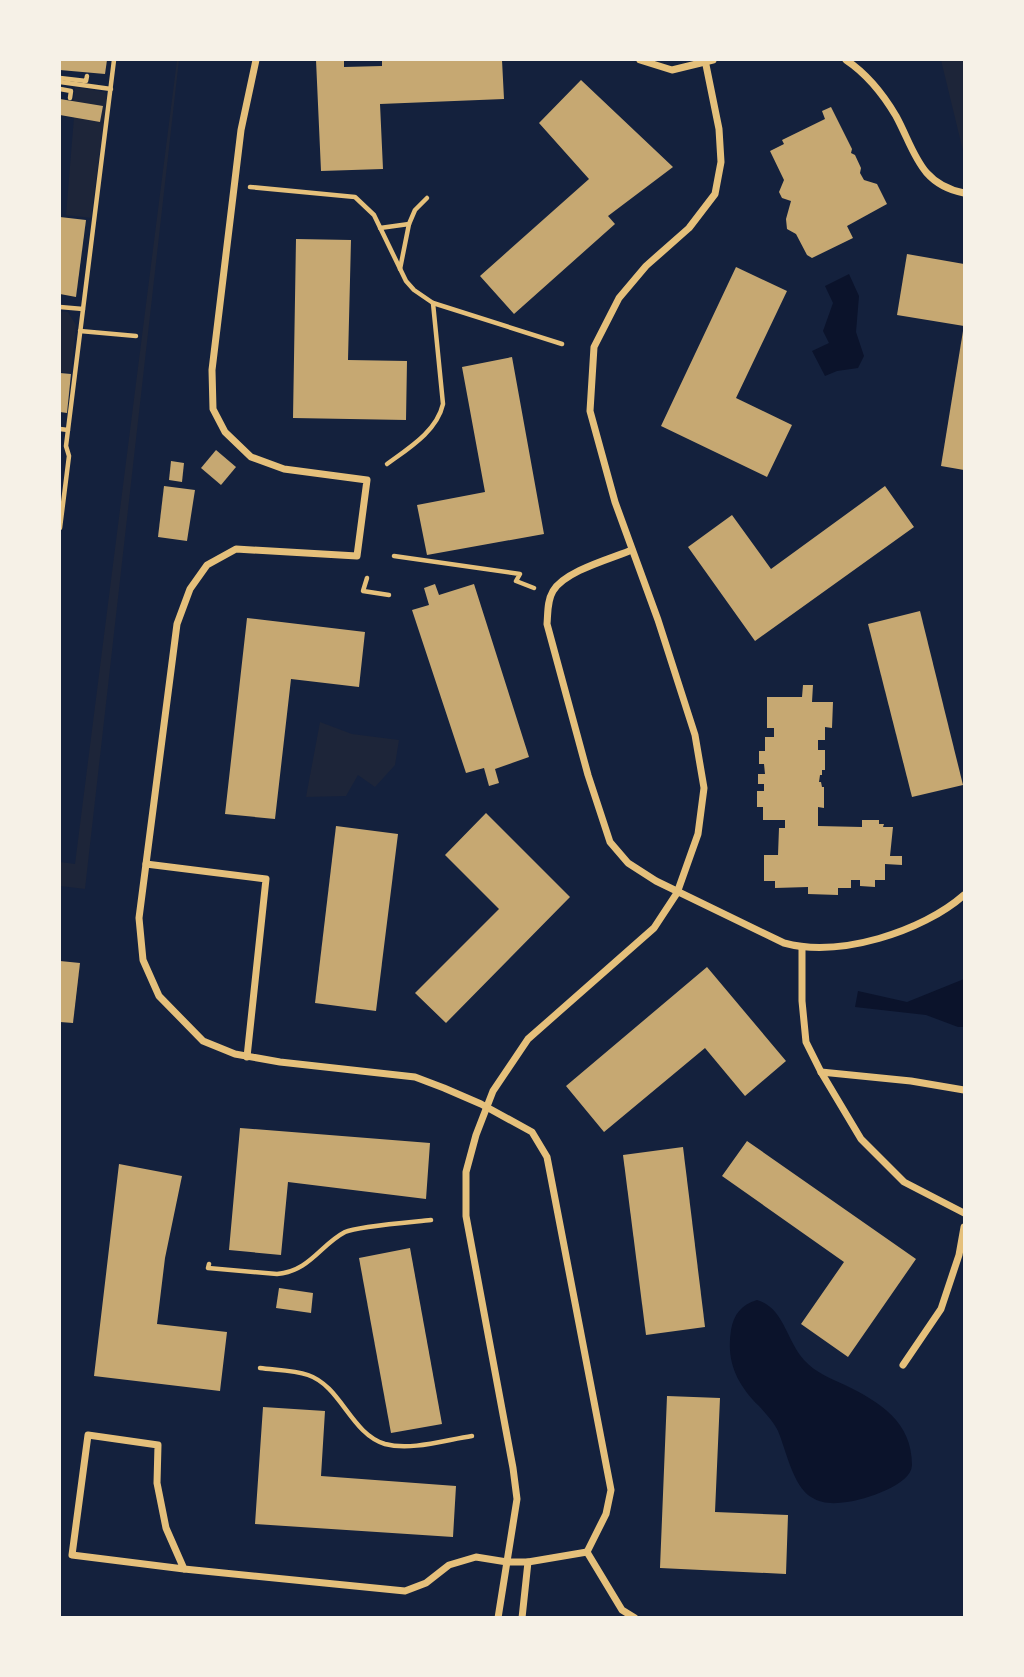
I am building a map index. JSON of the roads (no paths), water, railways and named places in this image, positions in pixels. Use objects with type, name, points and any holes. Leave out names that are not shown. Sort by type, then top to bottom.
[{"type":"street","points":[[256,60],[241,130],[212,370],[213,409],[225,432],[251,457],[284,469],[367,480],[357,556],[236,549],[207,565],[190,589],[177,624],[139,918],[143,960],[159,996],[203,1041],[247,1056],[415,1077],[487,1107],[532,1132],[547,1157],[611,1490],[606,1514],[587,1552]]},
{"type":"street","points":[[640,60],[672,70],[703,60],[713,60]]},
{"type":"street","points":[[498,1618],[516,1499],[513,1468],[466,1216],[466,1172],[476,1135],[505,1070],[528,1039],[654,928],[677,893],[698,834],[704,788],[695,735],[658,620],[615,502],[590,411],[594,347],[619,298],[646,266],[689,228],[715,194],[721,162],[719,129],[703,60]]},
{"type":"street","points":[[846,60],[872,81],[886,100],[919,163],[930,177],[953,191],[964,193]]},
{"type":"street","points":[[632,550],[565,578],[553,592],[548,606],[547,624],[588,775],[610,842],[628,863],[677,893],[784,943],[802,948],[862,943],[886,937],[915,926],[952,906],[964,895]]},
{"type":"street","points":[[146,864],[266,879],[247,1056]]},
{"type":"street","points":[[802,948],[802,1001],[806,1042],[860,1139],[904,1182],[964,1213]]},
{"type":"street","points":[[821,1072],[911,1081],[964,1090]]},
{"type":"street","points":[[902,1366],[942,1309],[960,1255],[964,1227]]},
{"type":"street","points":[[184,1569],[166,1528],[158,1483],[158,1445],[88,1435],[72,1555],[184,1569],[405,1591],[426,1583],[449,1565],[477,1557],[528,1562],[587,1552]]},
{"type":"street","points":[[587,1552],[622,1610],[635,1618]]},
{"type":"street","points":[[522,1618],[528,1562]]}]
